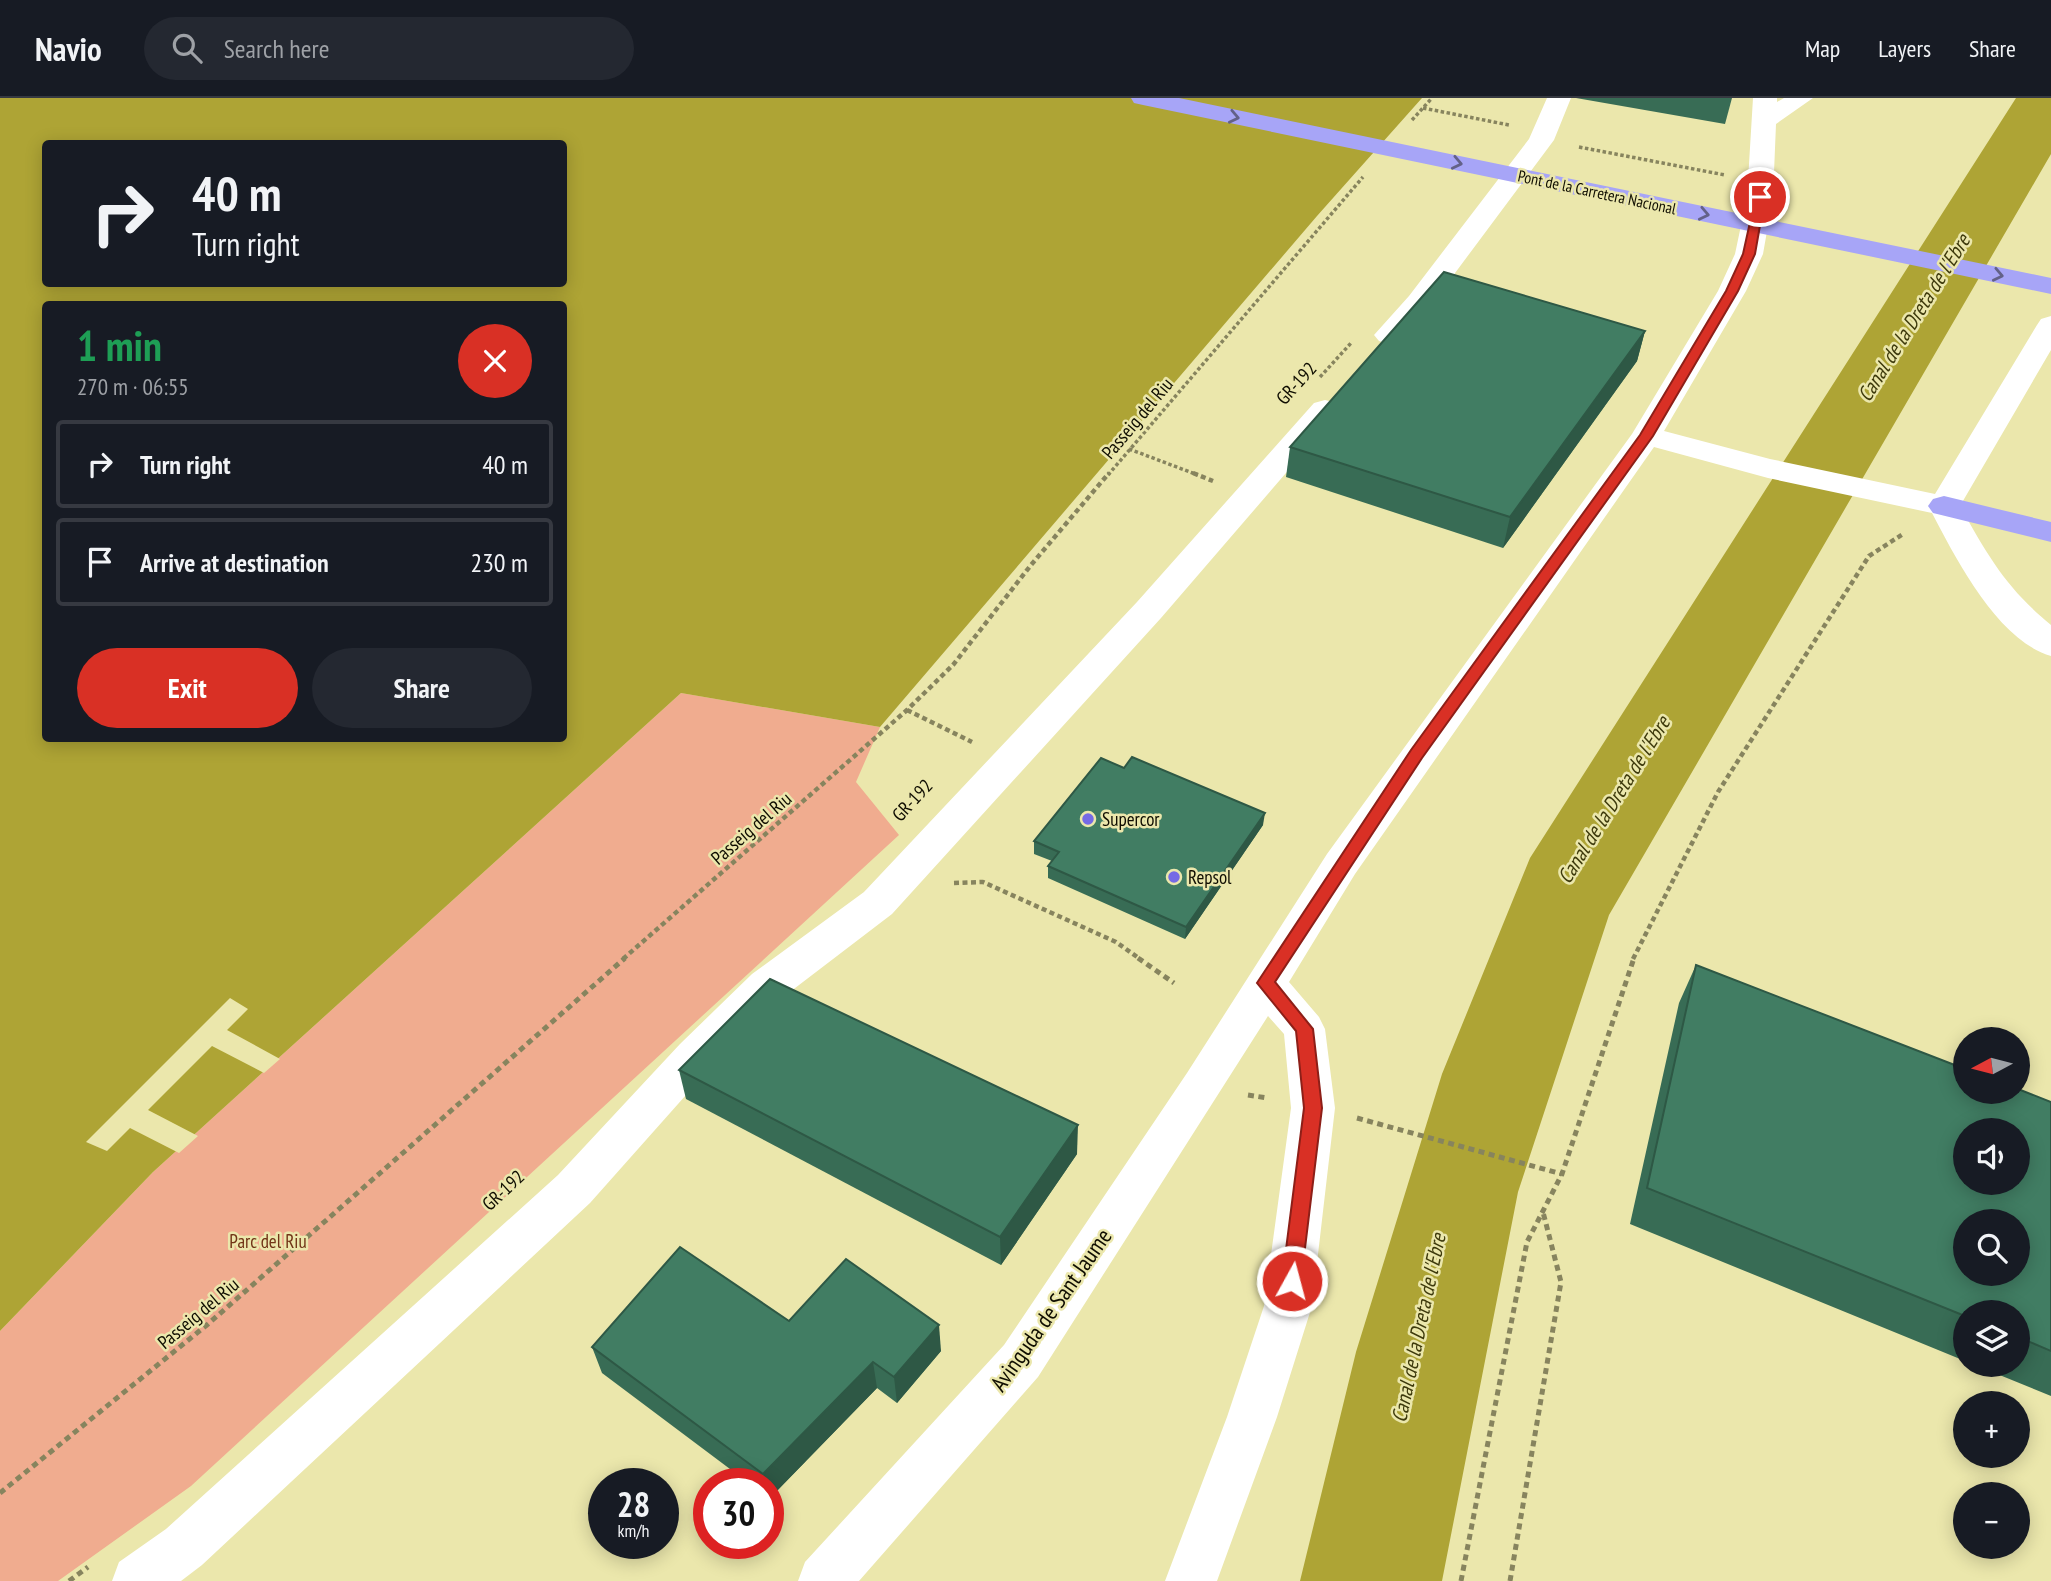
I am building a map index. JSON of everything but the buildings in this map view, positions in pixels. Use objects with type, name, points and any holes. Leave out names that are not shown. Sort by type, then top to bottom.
[{"type":"highway","name":"Pont de la Carretera Nacional","points":[[1143,98],[2051,286]]},
{"type":"highway","name":"Pont de la Carretera Nacional","points":[[1256,98],[1790,206]]},
{"type":"highway","points":[[1944,506],[2051,532]]},
{"type":"street","points":[[1765,110],[1801,98]]},
{"type":"street","name":"Avinguda de Sant Jaume","points":[[824,1581],[1021,1361],[1409,765],[1646,436],[1732,291],[1749,254],[1761,177],[1765,110]]},
{"type":"street","points":[[138,1581],[184,1548],[573,1189],[695,1056],[767,986],[878,903],[1250,494],[1358,359],[1419,302],[1548,123]]},
{"type":"street","points":[[1944,506],[2051,325]]},
{"type":"street","points":[[1646,436],[1768,468],[1944,506],[1983,577],[2013,612],[2051,644]]},
{"type":"street","points":[[1191,1581],[1252,1417],[1288,1306],[1313,1108],[1304,1029],[1265,983]]},
{"type":"path","points":[[1405,128],[1432,98]]},
{"type":"path","points":[[1423,108],[1548,123],[1722,174],[1761,177]]},
{"type":"path","name":"Passeig del Riu","points":[[0,1493],[208,1324],[906,710],[953,665],[1129,449],[1370,169]]},
{"type":"path","name":"GR-192","points":[[1312,386],[1358,359]]},
{"type":"path","points":[[1129,449],[1250,494]]},
{"type":"path","points":[[1461,1581],[1527,1242],[1562,1174],[1634,954],[1718,792],[1869,556],[1944,506]]},
{"type":"path","points":[[906,710],[1009,761]]},
{"type":"path","points":[[913,864],[946,884],[984,882],[1024,899],[1116,942],[1174,984]]},
{"type":"path","points":[[1202,1086],[1313,1108]]},
{"type":"path","points":[[1410,1134],[1562,1174]]},
{"type":"path","points":[[1510,1581],[1561,1282],[1543,1211]]},
{"type":"path","points":[[69,1581],[90,1566]]},
{"type":"green space","name":"Parc del Riu","points":[[681,693],[880,727],[856,782],[899,835],[191,1486],[58,1581],[0,1581],[0,1331],[153,1172]]},
{"type":"water","points":[[0,98],[1422,98],[1317,216],[880,727],[681,693],[153,1172],[0,1331]]},
{"type":"water","name":"Canal de la Dreta de l'Ebre","points":[[2016,98],[2051,98],[2051,154],[1609,915],[1518,1192],[1442,1581],[1300,1581],[1356,1352],[1442,1074],[1530,858]]},
{"type":"pier","points":[[230,998],[248,1009],[227,1030],[280,1059],[264,1073],[212,1046],[148,1110],[198,1136],[179,1153],[130,1128],[107,1151],[86,1142]]},
{"type":"place","name":"Supercor","points":[[1088,819]]},
{"type":"place","name":"Repsol","points":[[1174,877]]},
{"type":"route","points":[[1292,1281],[1313,1108],[1304,1029],[1265,983],[1341,864],[1417,754],[1646,436],[1732,291],[1749,254],[1760,197]]}]
